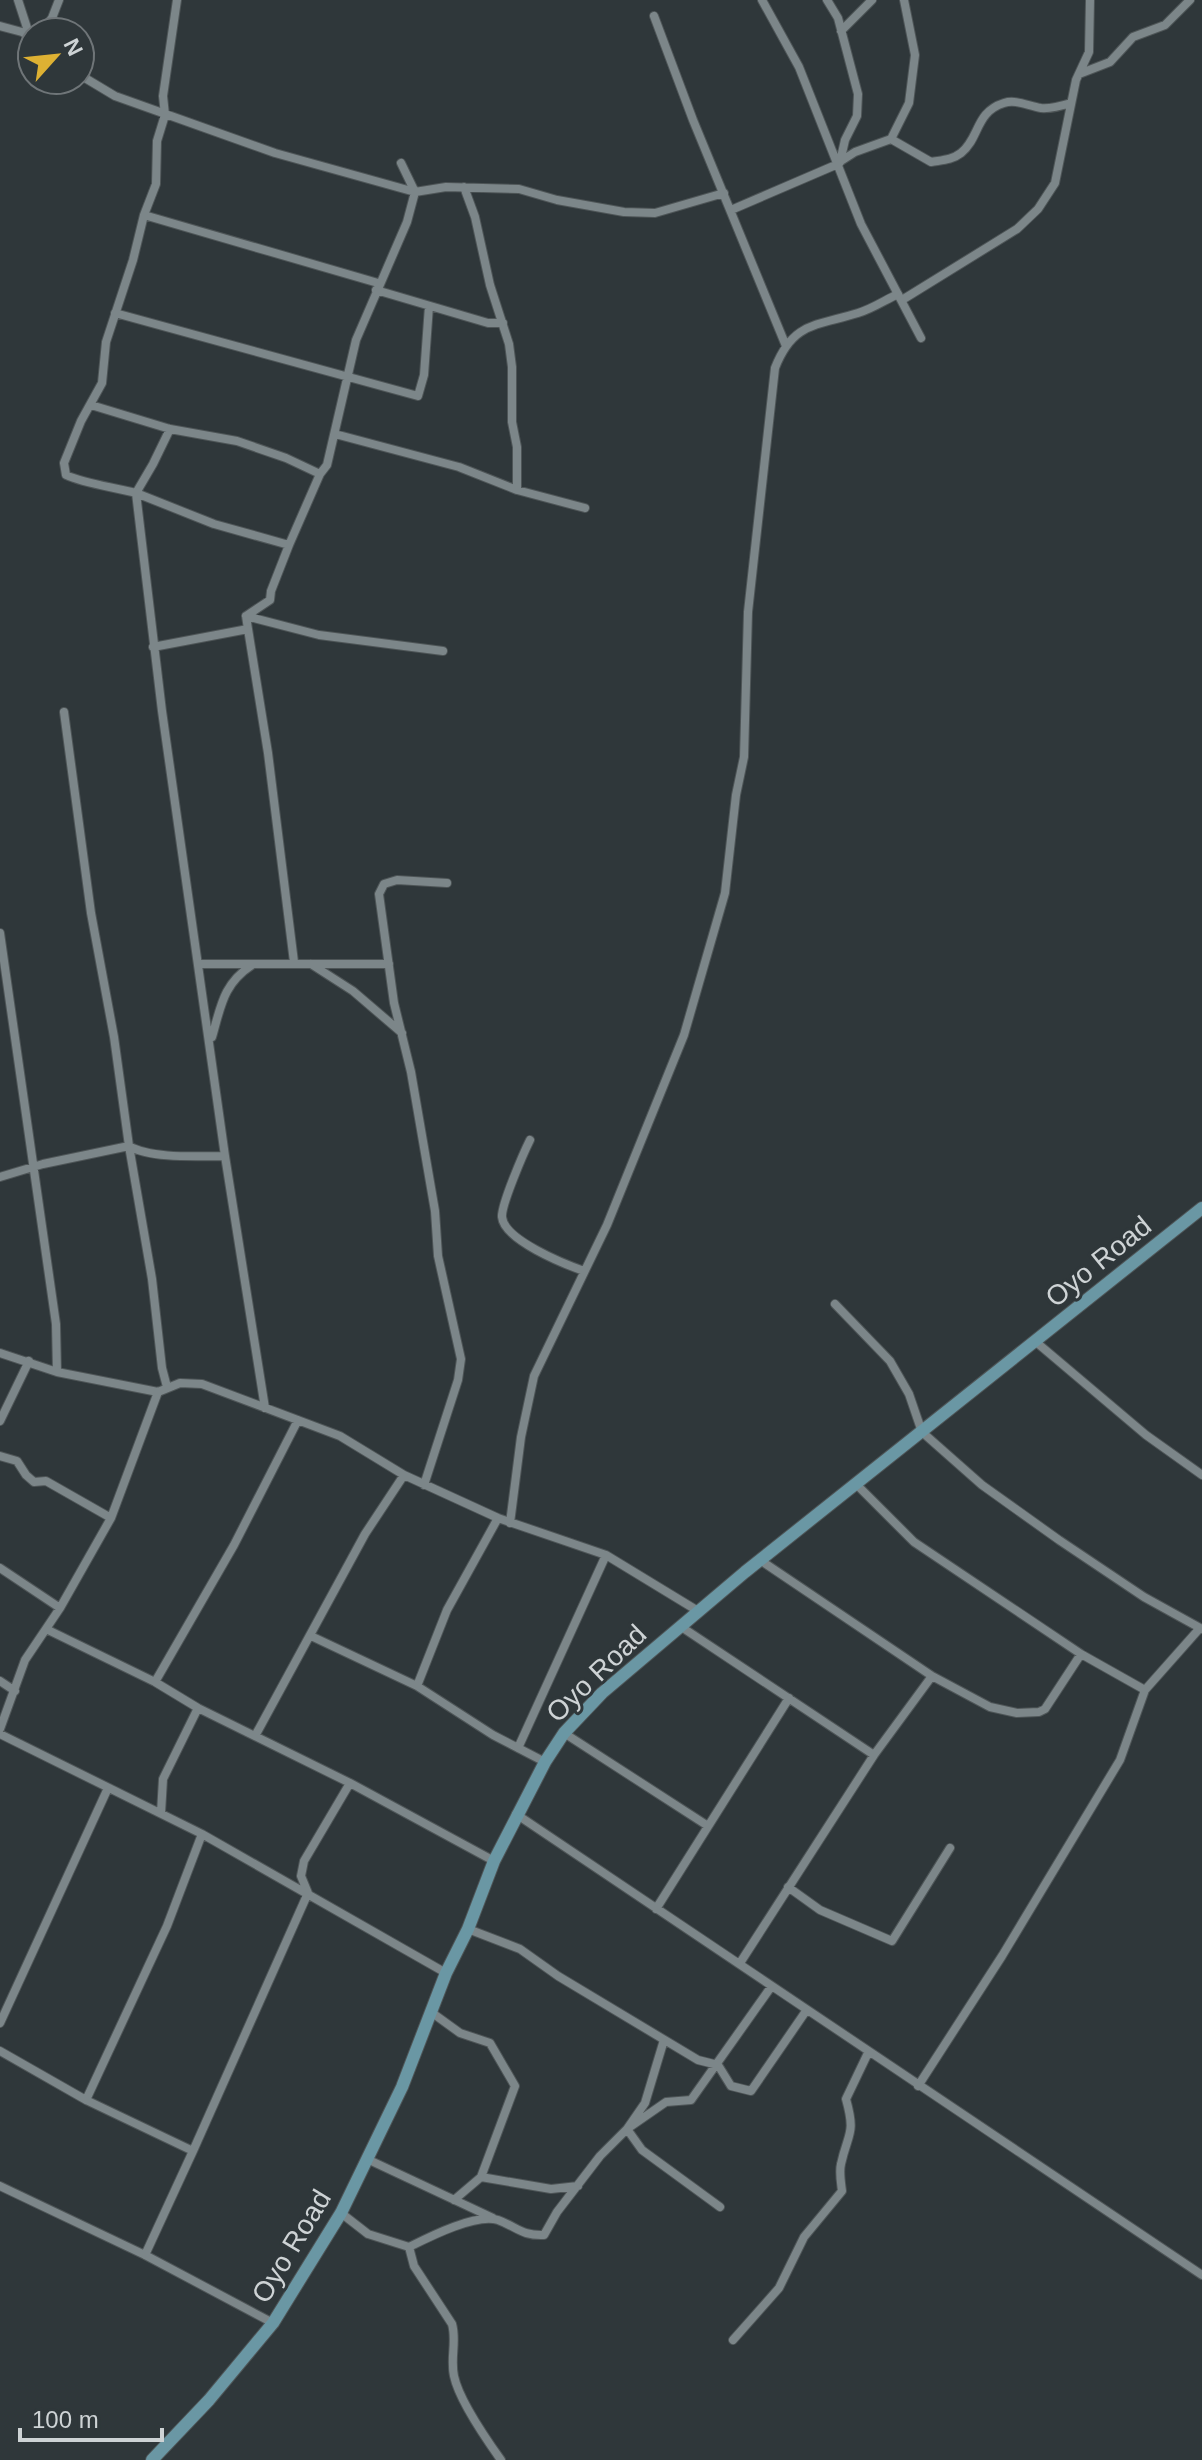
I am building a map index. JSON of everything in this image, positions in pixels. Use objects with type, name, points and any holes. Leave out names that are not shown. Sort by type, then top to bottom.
[{"type":"street","points":[[177,0],[163,96],[165,115],[157,141],[156,184],[106,342],[102,383],[81,421],[64,463],[66,475],[78,481],[91,481],[136,493],[214,524],[289,545]]},
{"type":"street","points":[[762,0],[799,67],[861,224],[921,338]]},
{"type":"street","points":[[827,0],[838,18],[858,94],[857,116],[845,140],[839,164]]},
{"type":"street","points":[[841,31],[872,0]]},
{"type":"street","points":[[731,210],[839,164],[855,152],[891,139],[909,103],[915,55],[904,0]]},
{"type":"street","points":[[510,1523],[521,1437],[534,1376],[622,1190],[684,1035],[725,893],[736,795],[744,757],[748,612],[775,368],[786,346],[800,330],[900,297],[1017,229],[1038,209],[1055,183],[1071,103],[1089,52],[1090,0]]},
{"type":"street","points":[[1079,74],[1110,62],[1133,37],[1165,25],[1190,0]]},
{"type":"street","points":[[654,16],[786,346]]},
{"type":"street","points":[[96,85],[115,96],[275,153],[415,192],[464,187],[519,189],[557,200],[624,212],[655,213],[724,193]]},
{"type":"street","points":[[891,139],[931,162],[950,159],[962,152],[978,123],[990,110],[1006,102],[1041,108],[1071,103]]},
{"type":"street","points":[[246,616],[270,600],[289,545],[320,474],[327,465],[356,340],[407,222],[415,192],[401,163]]},
{"type":"street","points":[[464,187],[509,344],[517,490]]},
{"type":"street","points":[[144,215],[429,306],[488,323],[503,323]]},
{"type":"street","points":[[115,313],[418,396],[424,375],[429,306]]},
{"type":"street","points":[[91,405],[170,429],[237,441],[320,474]]},
{"type":"street","points":[[170,429],[136,493],[153,647],[225,1156],[265,1408]]},
{"type":"street","points":[[335,434],[459,467],[517,490],[585,508]]},
{"type":"street","points":[[246,616],[268,753],[294,962]]},
{"type":"street","points":[[246,616],[319,635],[443,651]]},
{"type":"street","points":[[153,647],[248,629]]},
{"type":"street","points":[[64,712],[73,798],[114,1037],[167,1387]]},
{"type":"street","points":[[424,1485],[458,1380],[461,1359],[438,1256],[435,1211],[403,1034],[394,1003],[379,894],[384,884],[397,880],[447,883]]},
{"type":"street","points":[[0,933],[56,1324],[57,1372]]},
{"type":"street","points":[[199,964],[389,964]]},
{"type":"street","points":[[311,964],[353,991],[403,1034]]},
{"type":"street","points":[[210,1041],[220,1004],[228,988],[236,975],[252,965]]},
{"type":"street","points":[[530,1140],[504,1205],[502,1219],[509,1230],[536,1250],[584,1271]]},
{"type":"street","points":[[0,1177],[43,1164],[129,1146],[140,1152],[157,1154],[225,1156]]},
{"type":"street","name":"Oyo Road","points":[[154,2459],[209,2400],[273,2323],[341,2213],[402,2087],[494,1861],[516,1814],[564,1733],[602,1693],[698,1611],[1202,1208]]},
{"type":"street","points":[[835,1304],[890,1361],[909,1394],[922,1432],[982,1485],[1059,1540],[1144,1597],[1201,1628],[1145,1690],[1120,1760],[1002,1956],[918,2086]]},
{"type":"street","points":[[1036,1342],[1146,1435],[1202,1475]]},
{"type":"street","points":[[0,1353],[57,1372],[158,1392],[180,1383],[202,1384],[340,1436],[404,1475],[498,1518],[606,1555],[698,1611]]},
{"type":"street","points":[[0,1421],[29,1361]]},
{"type":"street","points":[[158,1392],[111,1518],[60,1608],[25,1660],[0,1731],[202,1834],[446,1973]]},
{"type":"street","points":[[155,1682],[234,1545],[298,1420]]},
{"type":"street","points":[[0,1456],[17,1461],[34,1482],[46,1481],[111,1518]]},
{"type":"street","points":[[255,1736],[365,1534],[404,1475]]},
{"type":"street","points":[[856,1484],[914,1542],[1081,1654],[1145,1690]]},
{"type":"street","points":[[417,1686],[447,1610],[498,1518]]},
{"type":"street","points":[[518,1748],[606,1555]]},
{"type":"street","points":[[760,1560],[932,1676],[990,1707],[1017,1713],[1045,1709],[1081,1654]]},
{"type":"street","points":[[0,1568],[60,1608]]},
{"type":"street","points":[[680,1626],[874,1755]]},
{"type":"street","points":[[46,1629],[155,1682],[198,1708],[350,1783],[494,1861]]},
{"type":"street","points":[[311,1636],[417,1686],[493,1735],[545,1762]]},
{"type":"street","points":[[739,1965],[874,1755],[932,1676]]},
{"type":"street","points":[[0,1681],[15,1691]]},
{"type":"street","points":[[656,1909],[789,1698]]},
{"type":"street","points":[[161,1813],[163,1779],[198,1708]]},
{"type":"street","points":[[564,1733],[708,1826]]},
{"type":"street","points":[[145,2255],[308,1893],[301,1876],[304,1861],[350,1783]]},
{"type":"street","points":[[0,2023],[108,1788]]},
{"type":"street","points":[[516,1814],[1202,2275]]},
{"type":"street","points":[[86,2100],[167,1926],[202,1834]]},
{"type":"street","points":[[788,1887],[820,1910],[892,1941],[950,1848]]},
{"type":"street","points":[[468,1929],[520,1949],[558,1976],[698,2060],[718,2065],[731,2086],[751,2091],[806,2011]]},
{"type":"street","points":[[367,2159],[528,2236],[544,2235],[557,2212],[600,2156],[627,2129],[666,2102],[691,2100],[771,1987]]},
{"type":"street","points":[[431,2012],[460,2033],[490,2043],[515,2086],[481,2177],[454,2200]]},
{"type":"street","points":[[627,2129],[645,2103],[664,2040]]},
{"type":"street","points":[[0,2051],[86,2100],[193,2151]]},
{"type":"street","points":[[733,2340],[779,2288],[804,2237],[842,2191],[840,2167],[850,2140],[852,2122],[846,2099],[868,2053]]},
{"type":"street","points":[[627,2129],[642,2150],[720,2207]]},
{"type":"street","points":[[481,2177],[551,2189],[578,2186]]},
{"type":"street","points":[[0,2186],[145,2255],[273,2323]]},
{"type":"street","points":[[341,2213],[368,2234],[409,2247],[469,2222],[495,2219]]},
{"type":"street","points":[[409,2247],[414,2266],[452,2324],[453,2366],[460,2393],[501,2460]]}]
